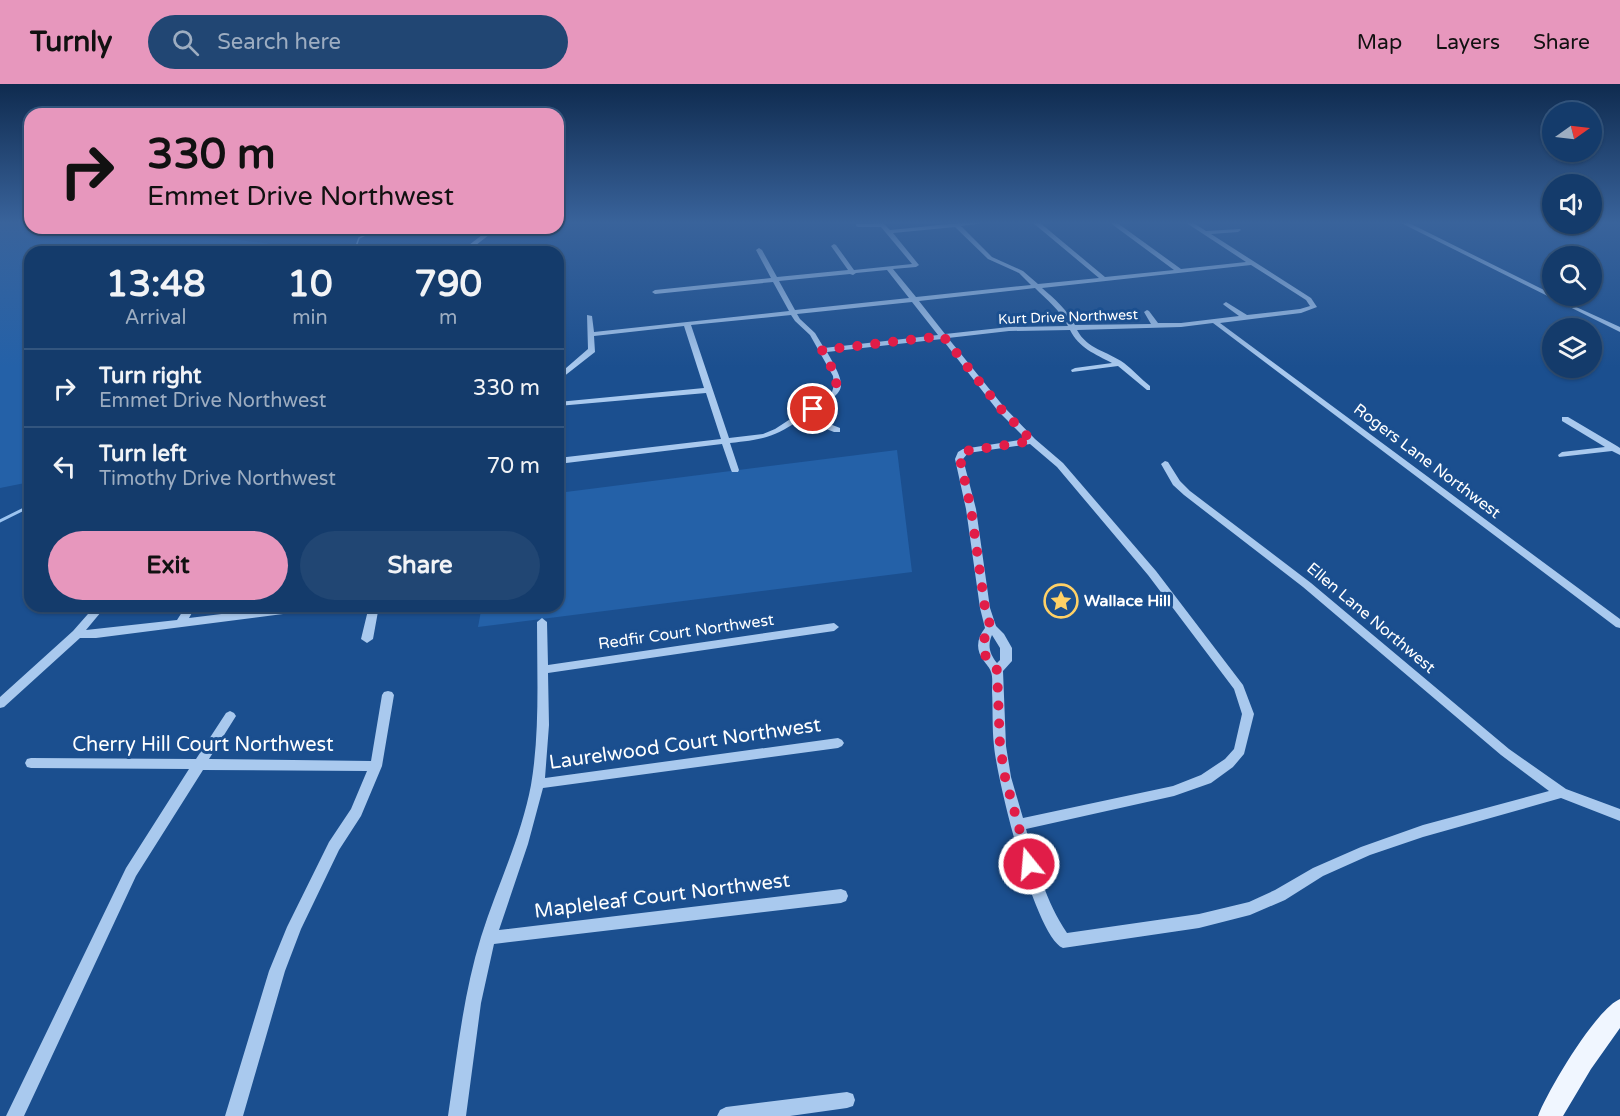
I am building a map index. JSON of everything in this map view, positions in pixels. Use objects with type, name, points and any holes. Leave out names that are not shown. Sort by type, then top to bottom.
[{"type":"main road","points":[[1550,1116],[1597,1037],[1620,1010]]},
{"type":"street","points":[[564,460],[765,436],[778,431],[835,393],[838,385],[837,376],[813,334],[797,320],[770,270]]},
{"type":"street","points":[[655,292],[697,285],[879,270]]},
{"type":"street","points":[[891,270],[1001,409],[1032,441],[1060,465],[1174,600],[1239,688],[1248,714],[1240,751],[1229,764],[1206,779],[1174,791],[1018,825]]},
{"type":"street","points":[[1017,270],[1061,309],[1078,339],[1087,347],[1120,364],[1147,388]]},
{"type":"street","points":[[1093,270],[1104,279]]},
{"type":"street","points":[[592,334],[1188,270]]},
{"type":"street","name":"Kurt Drive Northwest","points":[[822,350],[1026,327],[1156,326],[1215,322],[1301,311],[1314,307],[1309,299],[1264,270]]},
{"type":"street","points":[[1499,270],[1620,330]]},
{"type":"street","points":[[1226,304],[1246,318]]},
{"type":"street","points":[[1147,312],[1156,326]]},
{"type":"street","points":[[564,374],[592,350],[589,316]]},
{"type":"street","name":"Rogers Lane Northwest","points":[[1215,322],[1620,624]]},
{"type":"street","points":[[687,324],[735,470]]},
{"type":"street","points":[[1074,370],[1120,364]]},
{"type":"street","points":[[564,403],[708,390]]},
{"type":"street","points":[[801,416],[837,430]]},
{"type":"street","points":[[1565,419],[1617,450]]},
{"type":"street","points":[[997,670],[1006,661],[1006,648],[991,628],[985,608],[971,509],[961,466],[961,454],[1032,441]]},
{"type":"street","points":[[1562,455],[1617,450]]},
{"type":"street","name":"Ellen Lane Northwest","points":[[1165,464],[1176,483],[1187,493],[1307,585],[1505,752],[1561,794],[1620,814]]},
{"type":"street","points":[[0,704],[77,634],[96,612]]},
{"type":"street","points":[[181,623],[187,612]]},
{"type":"street","points":[[77,634],[96,634],[267,612]]},
{"type":"street","points":[[367,639],[373,612]]},
{"type":"street","points":[[457,1116],[475,991],[488,938],[518,856],[537,784],[541,742],[542,622]]},
{"type":"street","name":"Redfir Court Northwest","points":[[542,670],[834,627]]},
{"type":"street","points":[[991,628],[985,636],[983,645],[985,655],[997,670],[1000,746],[1005,777],[1048,918],[1063,941],[1165,927],[1250,908],[1280,895],[1318,872],[1366,851],[1423,831],[1561,794]]},
{"type":"street","points":[[234,1116],[277,971],[294,927],[334,846],[356,812],[376,766],[388,695]]},
{"type":"street","points":[[15,1116],[131,872],[230,716]]},
{"type":"street","name":"Laurelwood Court Northwest","points":[[537,784],[838,743]]},
{"type":"street","name":"Cherry Hill Court Northwest","points":[[31,764],[376,766]]},
{"type":"street","name":"Mapleleaf Court Northwest","points":[[488,938],[841,896]]},
{"type":"street","points":[[726,1116],[848,1100]]},
{"type":"shaded area","points":[[0,270],[24,270],[24,483],[0,488]]},
{"type":"shaded area","points":[[897,450],[912,572],[478,627],[481,612],[564,612],[564,492]]},
{"type":"waterway","points":[[0,521],[24,509]]},
{"type":"place","name":"Wallace Hill","points":[[1061,601]]},
{"type":"route","points":[[813,409],[835,393],[838,385],[837,376],[822,350],[943,336],[1001,409],[1032,441],[966,451],[961,454],[960,459],[971,509],[985,608],[991,628],[985,636],[983,645],[985,655],[997,670],[1000,746],[1005,777],[1029,864]]}]
